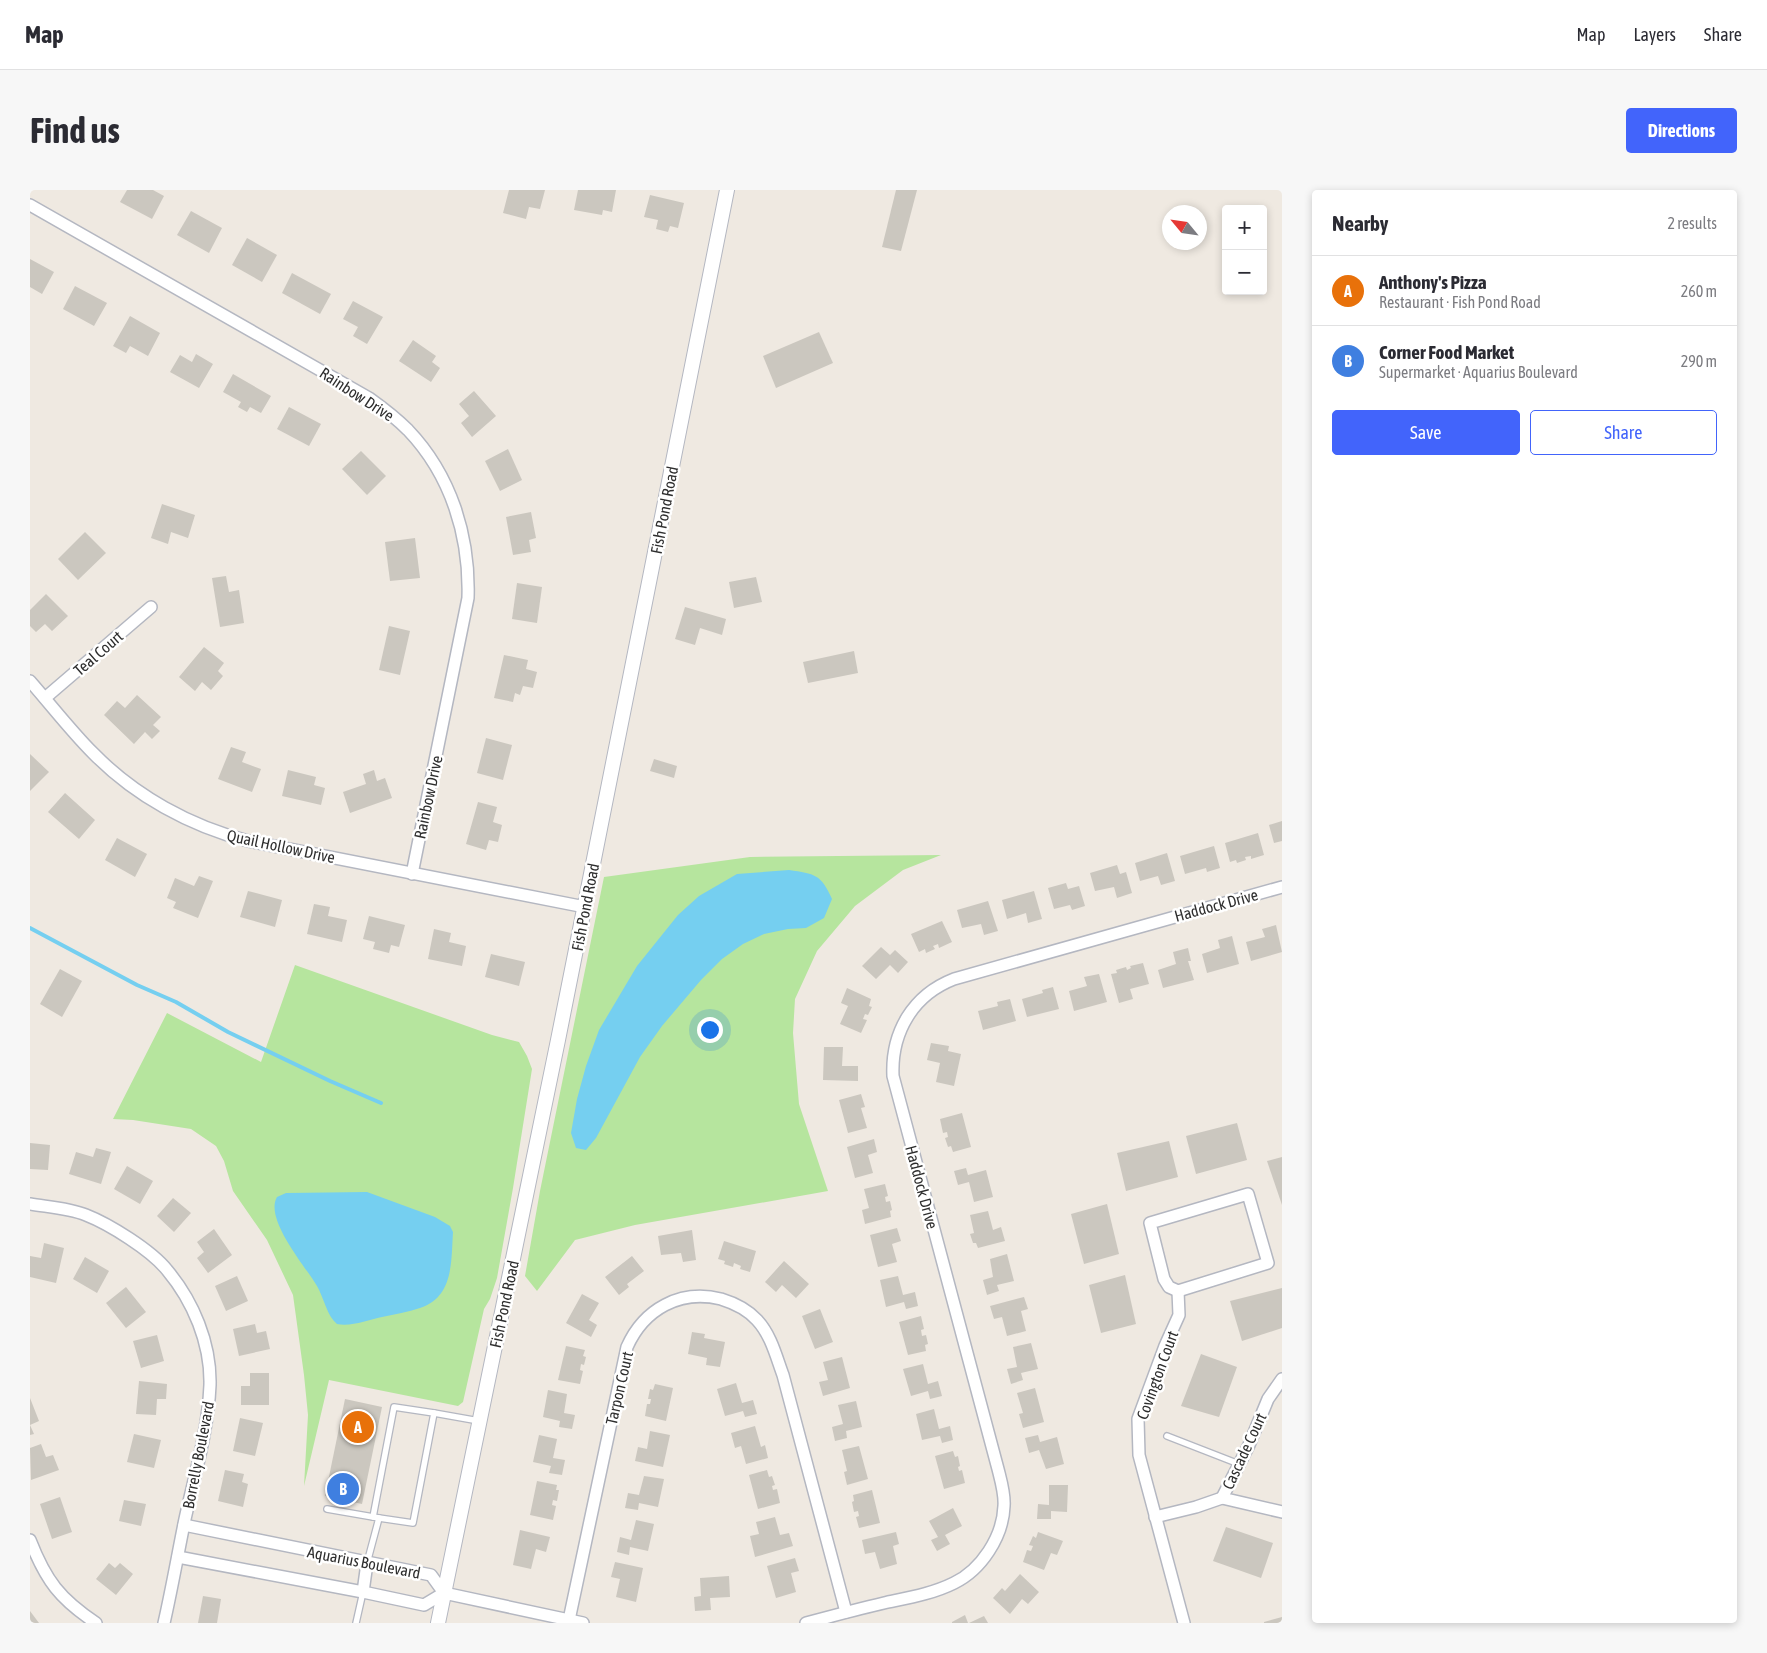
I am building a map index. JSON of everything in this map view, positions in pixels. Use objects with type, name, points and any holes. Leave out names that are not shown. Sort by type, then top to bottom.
[{"type":"street","name":"Fish Pond Road","points":[[438,1623],[585,907],[727,190]]},
{"type":"street","name":"Rainbow Drive","points":[[30,205],[370,398],[409,431],[440,473],[454,503],[465,542],[469,579],[468,598],[412,874]]},
{"type":"street","name":"Teal Court","points":[[45,698],[150,607]]},
{"type":"street","name":"Quail Hollow Drive","points":[[30,682],[94,754],[134,788],[179,816],[225,835],[412,874],[585,907]]},
{"type":"street","name":"Haddock Drive","points":[[806,1623],[928,1593],[955,1583],[979,1564],[989,1550],[997,1534],[1004,1509],[1003,1489],[998,1469],[893,1076],[892,1067],[895,1045],[908,1015],[926,994],[939,985],[954,979],[1282,887]]},
{"type":"street","points":[[1248,1194],[1268,1263],[1178,1291],[1169,1287],[1164,1279],[1150,1223],[1248,1194]]},
{"type":"street","name":"Borrelly Boulevard","points":[[30,1204],[84,1214],[104,1223],[140,1247],[166,1268],[187,1299],[200,1326],[207,1353],[210,1383],[206,1425],[164,1623]]},
{"type":"street","name":"Covington Court","points":[[1178,1291],[1179,1315],[1165,1346],[1138,1419],[1139,1455],[1184,1623]]},
{"type":"street","name":"Tarpon Court","points":[[569,1620],[627,1347],[633,1334],[653,1312],[665,1304],[680,1298],[695,1296],[710,1297],[736,1304],[756,1318],[770,1339],[783,1375],[846,1612]]},
{"type":"street","name":"Cascade Court","points":[[1222,1498],[1240,1464],[1268,1399],[1282,1379]]},
{"type":"street","name":"Cascade Court","points":[[1156,1517],[1222,1498],[1282,1512]]},
{"type":"street","name":"Aquarius Boulevard","points":[[178,1557],[424,1605],[444,1593],[431,1575],[184,1525]]},
{"type":"street","points":[[30,1540],[51,1584],[74,1608],[96,1623]]},
{"type":"street","points":[[363,1592],[368,1563]]},
{"type":"street","points":[[444,1593],[583,1623]]},
{"type":"lane","points":[[368,1563],[394,1407],[480,1421]]},
{"type":"lane","points":[[327,1509],[413,1523],[434,1413]]},
{"type":"lane","points":[[1167,1436],[1240,1464]]},
{"type":"lane","points":[[356,1623],[363,1592]]},
{"type":"green space","points":[[941,855],[903,870],[855,906],[817,951],[795,999],[793,1033],[799,1104],[828,1191],[635,1225],[575,1240],[537,1291],[525,1276],[540,1191],[604,877],[750,857]]},
{"type":"green space","points":[[295,965],[492,1035],[519,1042],[532,1069],[497,1278],[490,1299],[484,1309],[463,1402],[458,1406],[329,1380],[304,1486],[308,1415],[293,1295],[267,1240],[233,1191],[224,1161],[216,1146],[191,1129],[133,1120],[113,1119],[167,1013],[261,1062]]},
{"type":"water","points":[[789,870],[811,874],[824,884],[832,899],[824,918],[806,928],[788,929],[764,934],[743,944],[722,959],[701,980],[662,1026],[640,1057],[596,1138],[586,1150],[576,1148],[571,1133],[577,1099],[586,1066],[599,1030],[637,966],[678,915],[699,896],[737,874]]},
{"type":"water","points":[[367,1192],[435,1217],[450,1226],[453,1232],[451,1266],[445,1287],[431,1303],[406,1312],[354,1324],[337,1324],[328,1312],[317,1286],[281,1230],[276,1218],[275,1206],[277,1197],[286,1193]]},
{"type":"building","points":[[127,190],[153,190],[164,196],[152,219],[120,202]]},
{"type":"building","points":[[509,190],[545,190],[540,209],[529,207],[526,219],[503,213]]},
{"type":"building","points":[[578,190],[616,190],[612,212],[603,210],[602,215],[574,210]]},
{"type":"building","points":[[896,190],[917,190],[901,251],[882,247]]},
{"type":"building","points":[[650,195],[684,203],[678,228],[670,226],[668,232],[656,229],[658,220],[644,217]]},
{"type":"building","points":[[191,211],[222,228],[209,253],[177,235]]},
{"type":"building","points":[[247,238],[277,255],[262,282],[232,265]]},
{"type":"building","points":[[30,259],[54,272],[42,294],[30,287]]},
{"type":"building","points":[[292,273],[331,294],[320,314],[282,293]]},
{"type":"building","points":[[75,286],[107,303],[94,326],[63,309]]},
{"type":"building","points":[[353,301],[383,317],[367,344],[353,336],[358,327],[343,319]]},
{"type":"building","points":[[130,316],[160,333],[148,356],[130,346],[126,353],[113,346]]},
{"type":"building","points":[[819,332],[833,363],[776,388],[763,356]]},
{"type":"building","points":[[413,340],[436,356],[432,362],[440,368],[431,382],[399,361]]},
{"type":"building","points":[[196,354],[213,364],[199,388],[170,372],[180,355],[192,362]]},
{"type":"building","points":[[233,374],[271,396],[261,413],[250,407],[247,412],[238,407],[241,402],[223,392]]},
{"type":"building","points":[[474,391],[496,416],[472,437],[461,423],[469,416],[459,404]]},
{"type":"building","points":[[289,407],[321,424],[309,446],[277,429]]},
{"type":"building","points":[[508,449],[522,480],[500,491],[485,461]]},
{"type":"building","points":[[361,451],[386,476],[367,495],[342,469]]},
{"type":"building","points":[[162,504],[195,515],[188,538],[171,532],[168,544],[151,538]]},
{"type":"building","points":[[531,512],[536,538],[529,540],[531,552],[513,555],[506,517]]},
{"type":"building","points":[[85,532],[106,553],[78,580],[58,559]]},
{"type":"building","points":[[415,538],[420,578],[390,581],[385,542]]},
{"type":"building","points":[[226,576],[229,592],[239,590],[244,623],[220,627],[212,578]]},
{"type":"building","points":[[756,577],[762,602],[734,608],[729,582]]},
{"type":"building","points":[[517,583],[542,587],[537,623],[512,619]]},
{"type":"building","points":[[46,594],[68,616],[52,631],[45,624],[36,632],[30,626],[30,610]]},
{"type":"building","points":[[685,607],[726,619],[722,635],[700,628],[695,645],[675,639]]},
{"type":"building","points":[[389,626],[410,631],[400,675],[379,670]]},
{"type":"building","points":[[204,647],[224,663],[218,671],[223,676],[211,690],[202,682],[195,691],[179,677]]},
{"type":"building","points":[[854,651],[858,673],[808,683],[803,662]]},
{"type":"building","points":[[504,655],[528,660],[526,669],[537,672],[533,688],[523,686],[520,695],[515,693],[513,702],[494,698]]},
{"type":"building","points":[[137,695],[161,717],[153,725],[160,731],[152,739],[145,732],[134,744],[104,715],[117,701],[125,708]]},
{"type":"building","points":[[486,738],[512,745],[503,780],[477,773]]},
{"type":"building","points":[[231,747],[246,752],[242,762],[261,769],[252,792],[218,779]]},
{"type":"building","points":[[30,754],[49,772],[30,791]]},
{"type":"building","points":[[654,759],[677,766],[674,778],[650,771]]},
{"type":"building","points":[[288,770],[316,777],[314,785],[325,788],[321,805],[282,796]]},
{"type":"building","points":[[374,770],[377,781],[385,778],[392,798],[350,813],[343,792],[366,784],[363,774]]},
{"type":"building","points":[[65,793],[95,820],[79,839],[48,812]]},
{"type":"building","points":[[478,802],[497,807],[493,822],[502,825],[498,842],[489,840],[486,850],[466,844]]},
{"type":"building","points":[[1282,821],[1282,841],[1274,843],[1269,825]]},
{"type":"building","points":[[1258,833],[1264,855],[1251,859],[1251,856],[1245,857],[1246,860],[1237,863],[1236,860],[1230,862],[1225,843]]},
{"type":"building","points":[[117,838],[147,854],[135,877],[105,860]]},
{"type":"building","points":[[1214,846],[1220,868],[1207,872],[1206,868],[1185,874],[1180,856]]},
{"type":"building","points":[[1167,853],[1175,881],[1161,885],[1158,876],[1140,881],[1135,863]]},
{"type":"building","points":[[1117,865],[1120,874],[1126,872],[1132,893],[1117,898],[1114,887],[1095,891],[1090,873]]},
{"type":"building","points":[[199,876],[213,881],[198,918],[173,908],[176,902],[167,898],[175,878],[194,886]]},
{"type":"building","points":[[1066,883],[1068,889],[1079,886],[1085,906],[1072,910],[1070,905],[1054,909],[1048,888]]},
{"type":"building","points":[[248,891],[282,900],[275,927],[240,917]]},
{"type":"building","points":[[1034,891],[1042,919],[1028,923],[1026,913],[1007,919],[1002,900]]},
{"type":"building","points":[[988,901],[998,931],[984,935],[981,924],[962,928],[957,910]]},
{"type":"building","points":[[314,904],[330,907],[328,916],[347,920],[342,942],[307,934]]},
{"type":"building","points":[[369,916],[405,925],[399,947],[391,945],[389,953],[373,949],[375,942],[363,939]]},
{"type":"building","points":[[942,921],[952,942],[939,948],[938,944],[933,946],[935,949],[926,953],[925,949],[919,952],[911,934]]},
{"type":"building","points":[[1276,925],[1282,952],[1251,961],[1246,942],[1265,937],[1262,929]]},
{"type":"building","points":[[434,929],[451,933],[449,942],[466,946],[462,966],[428,959]]},
{"type":"building","points":[[1232,936],[1239,964],[1207,973],[1202,954],[1220,948],[1218,940]]},
{"type":"building","points":[[881,947],[890,955],[895,950],[908,962],[898,973],[890,965],[876,979],[862,966]]},
{"type":"building","points":[[1188,948],[1191,961],[1188,961],[1194,980],[1163,988],[1158,970],[1176,964],[1173,952]]},
{"type":"building","points":[[491,954],[525,962],[519,986],[485,977]]},
{"type":"building","points":[[1143,963],[1149,984],[1130,989],[1133,999],[1119,1003],[1111,974],[1117,973],[1116,970],[1126,967],[1127,970],[1131,968],[1130,966]]},
{"type":"building","points":[[60,969],[82,981],[62,1017],[40,1004]]},
{"type":"building","points":[[1099,974],[1107,1002],[1074,1011],[1069,991],[1087,986],[1084,977]]},
{"type":"building","points":[[1053,987],[1059,1009],[1027,1017],[1022,999],[1043,993],[1042,990]]},
{"type":"building","points":[[847,988],[871,999],[869,1006],[872,1007],[868,1015],[865,1014],[863,1019],[867,1020],[861,1033],[840,1024],[848,1006],[841,1003]]},
{"type":"building","points":[[1010,999],[1016,1021],[983,1030],[978,1011],[998,1006],[997,1002]]},
{"type":"building","points":[[931,1043],[949,1046],[948,1051],[961,1054],[954,1086],[936,1082],[940,1063],[927,1060]]},
{"type":"building","points":[[824,1047],[843,1047],[842,1066],[858,1066],[858,1081],[823,1080]]},
{"type":"building","points":[[861,1094],[865,1107],[861,1108],[867,1128],[848,1133],[839,1100]]},
{"type":"building","points":[[962,1113],[971,1147],[953,1152],[951,1146],[948,1147],[945,1138],[948,1137],[947,1132],[943,1133],[940,1119]]},
{"type":"building","points":[[1237,1123],[1247,1160],[1196,1174],[1186,1136]]},
{"type":"building","points":[[874,1139],[877,1152],[868,1155],[873,1173],[855,1178],[847,1147]]},
{"type":"building","points":[[1169,1141],[1178,1177],[1126,1191],[1117,1153]]},
{"type":"building","points":[[30,1143],[50,1145],[48,1170],[30,1169]]},
{"type":"building","points":[[96,1148],[111,1152],[101,1184],[69,1174],[76,1152],[93,1157]]},
{"type":"building","points":[[1282,1157],[1282,1205],[1267,1161]]},
{"type":"building","points":[[127,1166],[153,1181],[140,1204],[114,1189]]},
{"type":"building","points":[[966,1168],[968,1175],[986,1170],[993,1197],[974,1202],[969,1182],[958,1185],[954,1171]]},
{"type":"building","points":[[885,1184],[888,1196],[885,1197],[886,1202],[890,1201],[891,1217],[865,1224],[862,1210],[869,1208],[864,1189]]},
{"type":"building","points":[[173,1198],[191,1213],[174,1232],[157,1216]]},
{"type":"building","points":[[1107,1204],[1119,1254],[1084,1264],[1071,1214]]},
{"type":"building","points":[[988,1211],[993,1230],[1001,1227],[1005,1241],[978,1248],[976,1243],[973,1243],[970,1234],[974,1233],[970,1215]]},
{"type":"building","points":[[897,1228],[901,1241],[892,1244],[897,1262],[878,1267],[870,1235]]},
{"type":"building","points":[[214,1229],[232,1255],[208,1273],[197,1258],[204,1252],[197,1242]]},
{"type":"building","points":[[692,1230],[696,1260],[683,1262],[681,1253],[661,1255],[658,1236]]},
{"type":"building","points":[[724,1241],[756,1251],[750,1272],[740,1269],[741,1266],[734,1263],[733,1267],[724,1264],[725,1261],[718,1259]]},
{"type":"building","points":[[44,1243],[64,1248],[56,1283],[30,1277],[30,1256],[41,1258]]},
{"type":"building","points":[[1007,1254],[1014,1281],[997,1285],[999,1291],[987,1295],[983,1280],[993,1277],[990,1259]]},
{"type":"building","points":[[632,1256],[644,1271],[627,1284],[629,1287],[619,1295],[605,1277]]},
{"type":"building","points":[[85,1257],[109,1271],[97,1293],[73,1279]]},
{"type":"building","points":[[784,1261],[809,1284],[796,1298],[782,1285],[776,1292],[765,1282]]},
{"type":"building","points":[[1125,1275],[1136,1324],[1101,1333],[1089,1285]]},
{"type":"building","points":[[237,1276],[248,1301],[226,1311],[215,1286]]},
{"type":"building","points":[[898,1276],[903,1295],[915,1292],[918,1306],[906,1309],[904,1302],[886,1307],[880,1280]]},
{"type":"building","points":[[126,1287],[146,1312],[126,1328],[106,1303]]},
{"type":"building","points":[[1282,1288],[1282,1328],[1242,1341],[1230,1301]]},
{"type":"building","points":[[582,1294],[599,1303],[589,1320],[597,1325],[591,1337],[566,1323]]},
{"type":"building","points":[[1024,1297],[1028,1309],[1021,1311],[1026,1331],[1007,1336],[1002,1317],[994,1319],[990,1306]]},
{"type":"building","points":[[820,1309],[833,1342],[815,1349],[802,1316]]},
{"type":"building","points":[[921,1316],[924,1329],[921,1330],[922,1336],[926,1335],[928,1344],[925,1345],[926,1351],[908,1355],[899,1322]]},
{"type":"building","points":[[255,1324],[257,1333],[266,1331],[270,1349],[239,1356],[233,1329]]},
{"type":"building","points":[[692,1332],[705,1334],[704,1338],[725,1342],[720,1367],[706,1365],[707,1358],[688,1354]]},
{"type":"building","points":[[157,1335],[164,1361],[141,1368],[133,1341]]},
{"type":"building","points":[[1031,1343],[1038,1369],[1021,1373],[1023,1380],[1011,1384],[1007,1369],[1017,1367],[1013,1347]]},
{"type":"building","points":[[566,1346],[585,1350],[583,1356],[586,1357],[584,1365],[581,1364],[580,1370],[583,1371],[580,1384],[558,1380]]},
{"type":"building","points":[[1201,1354],[1237,1367],[1219,1417],[1181,1406]]},
{"type":"building","points":[[842,1357],[850,1388],[823,1396],[819,1382],[828,1380],[823,1362]]},
{"type":"building","points":[[923,1364],[928,1384],[938,1381],[942,1396],[930,1399],[928,1391],[911,1396],[903,1369]]},
{"type":"building","points":[[250,1373],[269,1373],[269,1405],[241,1405],[241,1386],[250,1386]]},
{"type":"building","points":[[139,1381],[167,1384],[166,1399],[157,1399],[156,1415],[136,1414]]},
{"type":"building","points":[[736,1383],[742,1403],[753,1400],[757,1414],[745,1417],[743,1411],[725,1416],[717,1389]]},
{"type":"building","points":[[655,1384],[673,1388],[666,1421],[645,1416],[647,1404],[650,1404],[651,1399],[648,1399],[650,1389],[653,1390]]},
{"type":"building","points":[[1035,1388],[1044,1422],[1023,1428],[1019,1414],[1023,1413],[1017,1393]]},
{"type":"building","points":[[548,1390],[567,1394],[564,1413],[575,1415],[572,1429],[559,1427],[560,1421],[543,1417]]},
{"type":"building","points":[[30,1398],[39,1421],[30,1425]]},
{"type":"building","points":[[345,1399],[382,1407],[362,1504],[325,1496]]},
{"type":"building","points":[[856,1401],[862,1427],[846,1431],[847,1438],[835,1441],[832,1427],[843,1424],[838,1405]]},
{"type":"building","points":[[934,1409],[939,1429],[950,1426],[953,1440],[942,1443],[940,1436],[922,1440],[916,1414]]},
{"type":"building","points":[[240,1418],[263,1423],[255,1456],[233,1451]]},
{"type":"building","points":[[30,1425],[34,1434],[30,1435]]},
{"type":"building","points":[[755,1426],[761,1447],[765,1445],[768,1458],[746,1464],[741,1446],[735,1448],[731,1433]]},
{"type":"building","points":[[650,1431],[670,1435],[663,1467],[635,1461],[638,1447],[647,1449]]},
{"type":"building","points":[[134,1434],[161,1440],[154,1468],[127,1462]]},
{"type":"building","points":[[539,1435],[557,1439],[553,1458],[565,1460],[562,1475],[549,1473],[551,1466],[533,1462]]},
{"type":"building","points":[[1038,1435],[1040,1442],[1057,1437],[1064,1464],[1046,1469],[1039,1450],[1029,1453],[1025,1438]]},
{"type":"building","points":[[41,1444],[46,1457],[53,1455],[59,1470],[31,1480],[30,1448]]},
{"type":"building","points":[[859,1446],[868,1479],[847,1485],[844,1472],[847,1471],[842,1450]]},
{"type":"building","points":[[953,1451],[955,1457],[958,1456],[959,1471],[962,1470],[965,1483],[944,1489],[935,1456]]},
{"type":"building","points":[[225,1470],[244,1474],[242,1482],[248,1484],[243,1507],[218,1501]]},
{"type":"building","points":[[767,1470],[769,1477],[772,1476],[775,1485],[772,1486],[773,1490],[777,1489],[780,1503],[758,1509],[749,1475]]},
{"type":"building","points":[[644,1476],[664,1479],[658,1507],[639,1503],[638,1510],[625,1508],[628,1493],[639,1495]]},
{"type":"building","points":[[537,1481],[557,1485],[556,1490],[559,1490],[557,1501],[553,1500],[552,1505],[556,1506],[553,1520],[530,1515]]},
{"type":"building","points":[[1049,1485],[1068,1485],[1067,1512],[1051,1511],[1051,1519],[1037,1519],[1038,1504],[1049,1505]]},
{"type":"building","points":[[872,1490],[880,1523],[859,1528],[856,1517],[859,1516],[858,1511],[854,1512],[852,1502],[854,1501],[853,1495]]},
{"type":"building","points":[[60,1497],[72,1532],[52,1539],[40,1504]]},
{"type":"building","points":[[124,1500],[146,1504],[141,1526],[119,1521]]},
{"type":"building","points":[[953,1508],[962,1526],[945,1535],[950,1544],[937,1551],[931,1540],[938,1537],[929,1521]]},
{"type":"building","points":[[775,1517],[780,1535],[789,1533],[793,1546],[755,1557],[750,1536],[759,1534],[756,1522]]},
{"type":"building","points":[[636,1520],[654,1524],[648,1551],[630,1547],[629,1555],[617,1552],[620,1537],[631,1540]]},
{"type":"building","points":[[1226,1527],[1273,1543],[1261,1578],[1213,1561]]},
{"type":"building","points":[[520,1530],[550,1537],[546,1552],[536,1549],[531,1569],[513,1565]]},
{"type":"building","points":[[896,1532],[899,1544],[893,1546],[897,1564],[880,1569],[875,1552],[865,1554],[862,1540]]},
{"type":"building","points":[[1038,1532],[1063,1541],[1057,1555],[1051,1553],[1044,1570],[1023,1562],[1027,1550],[1031,1551],[1033,1546],[1029,1545],[1033,1536],[1036,1538]]},
{"type":"building","points":[[795,1558],[799,1571],[791,1573],[796,1592],[776,1598],[767,1566]]},
{"type":"building","points":[[615,1562],[643,1568],[636,1602],[616,1597],[620,1579],[611,1577]]},
{"type":"building","points":[[109,1563],[115,1568],[120,1563],[133,1574],[116,1595],[96,1579]]},
{"type":"building","points":[[1020,1574],[1039,1592],[1028,1604],[1022,1599],[1010,1614],[993,1598],[1002,1588],[1005,1591]]},
{"type":"building","points":[[729,1576],[730,1597],[710,1598],[711,1610],[695,1611],[694,1597],[701,1596],[700,1578]]},
{"type":"building","points":[[203,1596],[221,1599],[217,1623],[198,1623]]},
{"type":"building","points":[[30,1611],[39,1623],[30,1623]]},
{"type":"building","points":[[965,1615],[968,1623],[952,1623],[952,1622]]},
{"type":"building","points":[[984,1616],[988,1623],[969,1623]]},
{"type":"building","points":[[1282,1617],[1282,1623],[1264,1623],[1264,1622]]},
{"type":"waterway","points":[[30,928],[137,985],[176,1002],[228,1032],[330,1081],[381,1103]]},
{"type":"place","name":"Anthony's Pizza","points":[[358,1427]]},
{"type":"place","name":"Corner Food Market","points":[[343,1489]]}]
